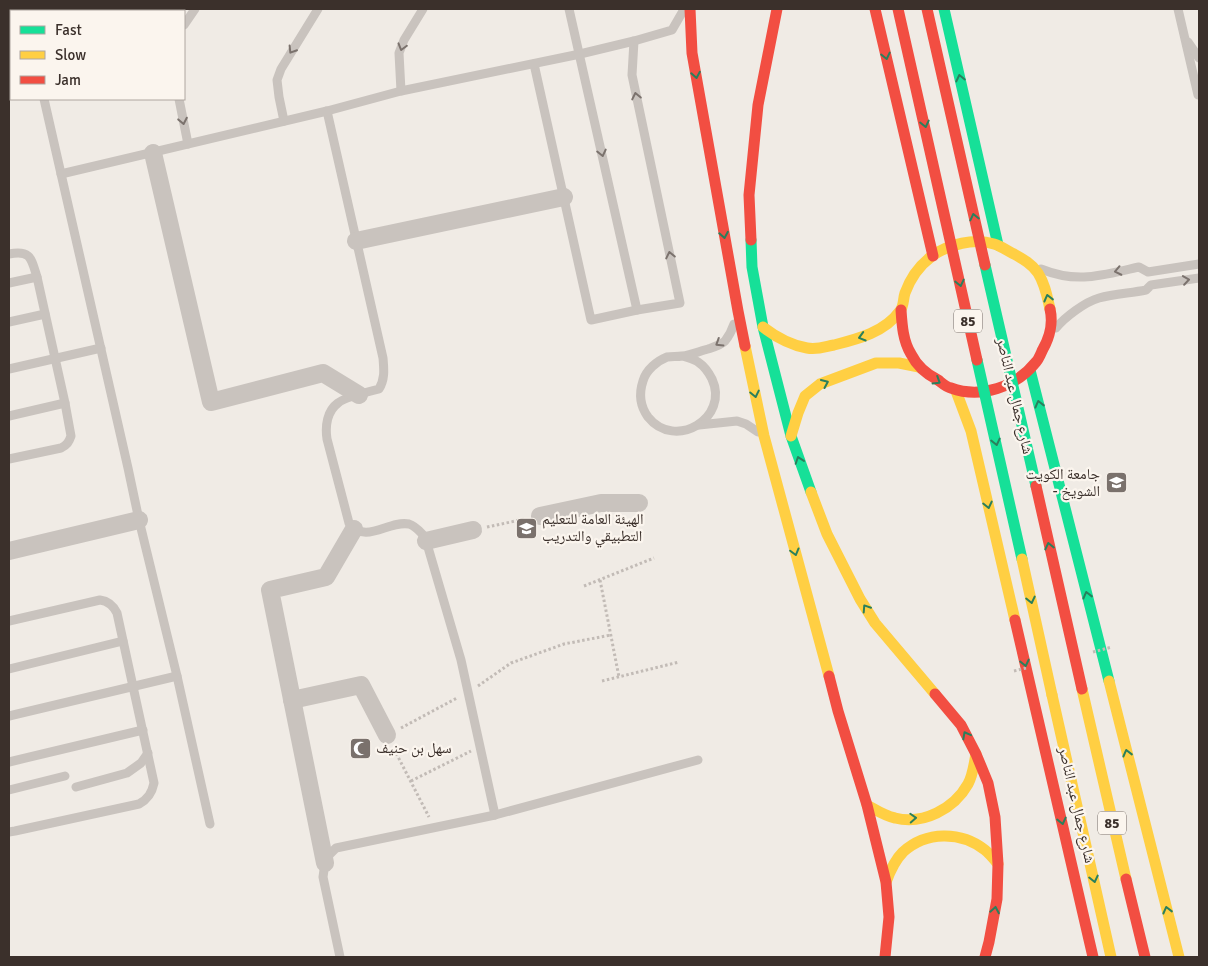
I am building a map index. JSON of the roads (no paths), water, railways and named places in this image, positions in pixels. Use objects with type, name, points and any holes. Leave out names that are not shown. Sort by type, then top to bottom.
[{"type":"main road","points":[[690,9],[692,53],[738,312],[764,436],[838,711],[867,805],[886,882],[889,917],[885,957]]},
{"type":"main road","points":[[777,9],[758,104],[749,195],[752,267],[763,327],[791,436],[827,534],[860,599],[875,623],[961,725],[988,783],[995,817],[998,864],[997,899],[985,957]]},
{"type":"main road","points":[[875,9],[933,256]]},
{"type":"main road","points":[[885,9],[919,100]]},
{"type":"main road","name":"شارع جمال عبد الناصر","points":[[898,9],[1111,957]]},
{"type":"main road","name":"شارع جمال عبد الناصر","points":[[926,9],[1119,852],[1146,957]]},
{"type":"main road","points":[[940,9],[945,89]]},
{"type":"main road","points":[[944,9],[998,245]]},
{"type":"main road","points":[[975,242],[998,245],[1031,264],[1042,280],[1050,298],[1052,317],[1050,336],[1042,355],[1030,370],[1014,383],[996,391],[976,393],[956,391],[936,381],[919,366],[908,350],[902,330],[901,310],[906,291],[917,272],[933,256],[953,245],[975,242]]},
{"type":"main road","points":[[763,327],[780,339],[794,345],[815,349],[871,335],[886,325],[901,310]]},
{"type":"main road","points":[[791,436],[805,396],[820,384],[876,364],[899,363],[919,366]]},
{"type":"main road","points":[[1030,370],[1179,957]]},
{"type":"main road","points":[[956,391],[971,431],[1093,957]]},
{"type":"main road","points":[[867,805],[881,814],[897,819],[914,820],[930,816],[944,809],[957,799],[967,785],[973,770],[976,754]]},
{"type":"main road","points":[[886,882],[892,866],[904,851],[918,841],[936,836],[954,835],[971,841],[986,850],[998,864]]},
{"type":"main road","points":[[1119,852],[1145,914]]},
{"type":"street","points":[[153,153],[211,402],[323,373],[359,395]]},
{"type":"street","points":[[356,241],[564,196]]},
{"type":"street","points":[[540,516],[601,503],[639,502]]},
{"type":"street","points":[[9,551],[138,520]]},
{"type":"street","points":[[325,863],[270,590],[326,577],[354,529]]},
{"type":"street","points":[[426,541],[473,530]]},
{"type":"street","points":[[292,700],[361,686],[387,735]]},
{"type":"lane","points":[[185,24],[195,9]]},
{"type":"lane","points":[[284,122],[277,80],[281,69],[318,9]]},
{"type":"lane","points":[[401,91],[400,53],[404,40],[423,9]]},
{"type":"lane","points":[[569,9],[637,310]]},
{"type":"lane","points":[[677,36],[685,9]]},
{"type":"lane","points":[[1178,9],[1199,98]]},
{"type":"lane","points":[[61,174],[284,122],[401,91],[534,64],[634,41],[677,36]]},
{"type":"lane","points":[[677,36],[692,53]]},
{"type":"lane","points":[[1186,39],[1199,58]]},
{"type":"lane","points":[[534,64],[591,320],[680,303],[632,75],[634,41]]},
{"type":"lane","points":[[44,100],[128,468],[138,520],[177,676],[210,824]]},
{"type":"lane","points":[[179,100],[188,144]]},
{"type":"lane","points":[[327,111],[383,358],[384,372],[383,382],[379,389],[339,402],[328,417],[325,429],[327,439],[349,523],[354,529],[360,532],[368,532],[409,524],[425,537],[461,660],[496,815]]},
{"type":"lane","points":[[9,254],[19,252],[31,258],[37,277],[71,436],[66,446],[61,448],[9,459]]},
{"type":"lane","points":[[1031,264],[1048,272],[1067,277],[1090,278],[1139,267],[1148,272],[1151,278],[1150,285],[1146,290],[1097,299],[1063,320],[1050,336]]},
{"type":"lane","points":[[1148,272],[1199,264]]},
{"type":"lane","points":[[9,284],[37,277]]},
{"type":"lane","points":[[1150,285],[1199,278]]},
{"type":"lane","points":[[738,312],[731,331],[724,342],[683,356],[667,357],[653,365],[643,378],[640,394],[644,410],[654,423],[668,430],[684,431],[699,425],[737,421],[746,424],[764,436]]},
{"type":"lane","points":[[9,322],[45,314]]},
{"type":"lane","points":[[9,369],[100,348]]},
{"type":"lane","points":[[683,356],[697,362],[708,372],[714,385],[715,400],[709,414],[699,425]]},
{"type":"lane","points":[[9,416],[65,403]]},
{"type":"lane","points":[[9,622],[100,600],[108,603],[115,609],[154,783],[149,797],[139,804],[9,832]]},
{"type":"lane","points":[[9,669],[123,641]]},
{"type":"lane","points":[[9,716],[177,676]]},
{"type":"lane","points":[[9,762],[143,730]]},
{"type":"lane","points":[[76,786],[127,773],[141,763],[148,753]]},
{"type":"lane","points":[[340,957],[323,877],[325,863],[329,854],[336,848],[496,815],[698,760]]},
{"type":"lane","points":[[9,790],[65,776]]},
{"type":"place","name":"جامعة الكويت - الشويخ","points":[[1116,483]]},
{"type":"place","name":"الهيئة العامة للتعليم التطبيقي والتدريب","points":[[526,528]]},
{"type":"place","name":"سهل بن حنيف","points":[[360,748]]}]
